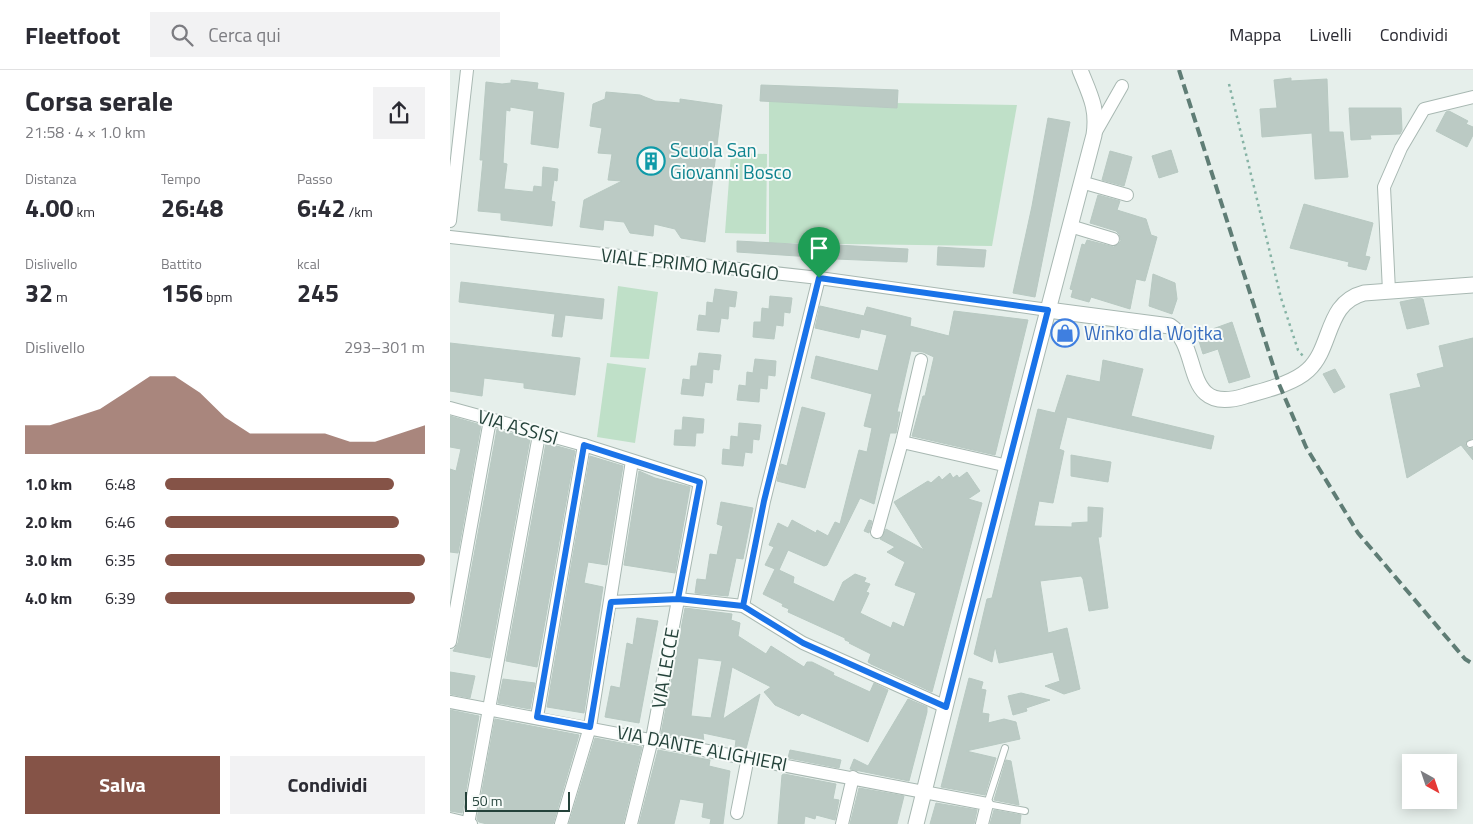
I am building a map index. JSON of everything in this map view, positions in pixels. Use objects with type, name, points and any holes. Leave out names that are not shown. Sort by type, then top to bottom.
[{"type":"street","points":[[450,221],[454,152],[467,70]]},
{"type":"street","points":[[916,824],[1094,135],[1097,117],[1080,70]]},
{"type":"street","points":[[1094,135],[1122,86]]},
{"type":"street","points":[[1389,291],[1384,187],[1401,148],[1424,109],[1473,97]]},
{"type":"street","points":[[1082,182],[1127,195]]},
{"type":"street","points":[[1070,226],[1113,239]]},
{"type":"street","name":"VIALE PRIMO MAGGIO","points":[[450,237],[819,278],[1048,310]]},
{"type":"street","points":[[743,606],[764,501],[819,278]]},
{"type":"street","points":[[1048,310],[1170,326],[1181,338],[1202,388],[1208,395],[1220,400],[1240,398],[1294,379],[1312,366],[1321,352],[1336,313],[1345,302],[1358,295],[1473,285]]},
{"type":"street","points":[[877,532],[902,442],[921,360]]},
{"type":"street","name":"VIA ASSISI","points":[[450,408],[539,435],[584,445],[700,482]]},
{"type":"street","points":[[450,642],[456,573],[490,420]]},
{"type":"street","points":[[450,819],[469,824],[539,435]]},
{"type":"street","points":[[902,442],[1008,466]]},
{"type":"street","points":[[537,717],[584,445]]},
{"type":"street","points":[[561,824],[590,727],[632,461]]},
{"type":"street","name":"VIA LECCE","points":[[631,824],[652,739],[700,482]]},
{"type":"street","points":[[611,602],[678,599],[743,606],[803,643],[946,707]]},
{"type":"street","name":"VIA DANTE ALIGHIERI","points":[[450,702],[748,757],[987,804]]},
{"type":"street","points":[[737,813],[748,757]]},
{"type":"street","points":[[842,824],[853,777]]},
{"type":"street","points":[[982,824],[987,804]]},
{"type":"lane","points":[[1005,748],[987,804],[1025,811]]},
{"type":"path","points":[[1229,84],[1281,298],[1298,350],[1312,366]]},
{"type":"green space","points":[[769,101],[1017,105],[992,246],[769,243]]},
{"type":"green space","points":[[731,153],[767,154],[766,234],[725,233]]},
{"type":"green space","points":[[618,286],[658,292],[649,359],[610,357]]},
{"type":"green space","points":[[607,363],[646,368],[635,443],[597,437]]},
{"type":"building","points":[[1291,78],[1291,81],[1327,79],[1329,132],[1343,132],[1348,177],[1315,179],[1312,133],[1262,137],[1260,109],[1277,108],[1274,80]]},
{"type":"building","points":[[511,80],[538,83],[537,89],[564,93],[558,148],[531,144],[534,111],[510,107],[510,111],[506,110],[503,163],[507,164],[504,189],[533,192],[534,186],[542,187],[543,167],[558,169],[557,181],[554,180],[551,201],[555,202],[552,226],[501,220],[501,213],[478,211],[483,160],[480,160],[486,82],[502,84],[511,83]]},
{"type":"building","points":[[761,85],[898,90],[897,108],[760,101]]},
{"type":"building","name":"Scuola San Giovanni Bosco","points":[[606,92],[640,95],[655,101],[680,103],[680,99],[722,105],[705,242],[681,238],[675,229],[654,224],[653,236],[630,233],[624,222],[604,220],[603,230],[580,227],[584,200],[622,181],[608,180],[612,154],[598,153],[602,128],[590,126],[593,104],[605,99]]},
{"type":"building","points":[[1349,108],[1401,108],[1402,130],[1400,134],[1370,135],[1371,139],[1351,140]]},
{"type":"building","points":[[1449,111],[1468,121],[1466,124],[1473,127],[1473,135],[1467,147],[1436,131],[1446,112]]},
{"type":"building","points":[[1048,118],[1070,122],[1035,297],[1013,293],[1032,206]]},
{"type":"building","points":[[1171,150],[1178,172],[1159,178],[1152,156]]},
{"type":"building","points":[[1110,151],[1132,157],[1124,186],[1102,180]]},
{"type":"building","points":[[1098,195],[1120,201],[1117,210],[1146,219],[1151,235],[1157,237],[1145,281],[1136,279],[1130,309],[1091,297],[1089,302],[1071,297],[1073,290],[1070,289],[1082,244],[1085,245],[1087,240],[1114,247],[1121,241],[1116,231],[1090,223]]},
{"type":"building","points":[[1304,204],[1373,223],[1365,256],[1370,257],[1366,270],[1348,266],[1349,262],[1290,248]]},
{"type":"building","points":[[737,241],[813,245],[812,257],[737,252]]},
{"type":"building","points":[[837,245],[908,249],[907,262],[836,259]]},
{"type":"building","points":[[938,247],[986,250],[984,267],[937,265]]},
{"type":"building","points":[[1153,274],[1175,283],[1177,299],[1172,314],[1149,306]]},
{"type":"building","points":[[461,282],[604,299],[602,319],[565,315],[562,337],[552,336],[555,314],[459,302]]},
{"type":"building","points":[[715,289],[737,292],[735,307],[729,306],[728,319],[721,318],[719,332],[697,330],[699,315],[706,316],[707,302],[713,303]]},
{"type":"building","points":[[770,296],[792,298],[790,313],[784,312],[783,326],[776,325],[774,339],[753,337],[754,322],[761,322],[762,308],[769,309]]},
{"type":"building","points":[[1423,299],[1429,324],[1407,329],[1400,302]]},
{"type":"building","points":[[820,306],[864,316],[867,307],[911,318],[910,326],[949,336],[954,311],[1028,320],[995,455],[912,436],[923,396],[925,396],[934,357],[923,352],[911,351],[897,412],[900,412],[896,433],[890,433],[874,504],[860,498],[827,565],[824,566],[788,550],[779,570],[794,577],[793,583],[834,602],[843,582],[855,574],[866,578],[864,582],[870,584],[866,592],[869,593],[860,613],[891,628],[893,622],[904,627],[916,593],[895,585],[905,562],[887,552],[895,547],[880,539],[886,529],[924,550],[894,502],[928,481],[931,483],[939,476],[942,480],[950,473],[953,478],[957,475],[959,478],[967,472],[980,491],[968,499],[982,503],[932,692],[871,664],[868,662],[871,654],[849,643],[845,638],[788,612],[789,609],[782,606],[783,604],[763,594],[775,569],[765,565],[774,547],[769,545],[778,523],[788,528],[792,520],[816,533],[817,530],[828,536],[835,522],[840,524],[859,450],[867,452],[872,428],[864,426],[872,394],[811,378],[816,356],[878,371],[887,335],[861,329],[859,338],[815,328]]},
{"type":"building","points":[[1232,322],[1250,377],[1229,383],[1218,349],[1203,354],[1198,338],[1208,334],[1207,331]]},
{"type":"building","points":[[1473,338],[1473,438],[1465,443],[1467,448],[1473,448],[1473,460],[1461,445],[1407,478],[1390,394],[1421,387],[1417,374],[1444,367],[1439,346]]},
{"type":"building","points":[[450,343],[580,358],[575,395],[524,388],[524,383],[484,378],[482,396],[450,391]]},
{"type":"building","points":[[699,353],[721,355],[719,370],[713,369],[712,383],[705,382],[703,396],[681,394],[683,379],[690,380],[691,366],[697,366]]},
{"type":"building","points":[[755,359],[776,361],[775,376],[768,375],[767,389],[760,388],[759,402],[737,400],[739,385],[746,386],[747,372],[753,373]]},
{"type":"building","points":[[1103,360],[1143,369],[1131,416],[1214,436],[1211,449],[1067,417],[1059,449],[1064,451],[1053,503],[1039,501],[1034,526],[1072,527],[1072,523],[1088,522],[1088,507],[1103,508],[1101,537],[1098,537],[1108,608],[1089,611],[1081,576],[1040,581],[1048,633],[1067,628],[1080,689],[1064,694],[1045,686],[1060,681],[1053,652],[999,663],[995,646],[992,662],[974,654],[987,599],[992,598],[1038,409],[1055,413],[1067,375],[1100,382]]},
{"type":"building","points":[[1335,369],[1345,387],[1334,393],[1323,374]]},
{"type":"building","points":[[802,407],[825,413],[805,488],[777,481],[781,464],[787,466]]},
{"type":"building","points":[[450,416],[481,425],[458,553],[450,552],[450,469],[456,471],[461,449],[450,447]]},
{"type":"building","points":[[683,417],[704,419],[703,433],[696,433],[695,446],[674,445],[675,430],[682,430]]},
{"type":"building","points":[[739,423],[761,425],[759,440],[753,439],[752,453],[745,452],[743,466],[722,464],[723,449],[730,450],[731,436],[738,437]]},
{"type":"building","points":[[497,429],[530,439],[490,658],[453,651],[458,643]]},
{"type":"building","points":[[546,443],[575,451],[537,667],[506,661]]},
{"type":"building","points":[[1071,455],[1111,462],[1108,482],[1071,476]]},
{"type":"building","points":[[590,456],[623,466],[607,565],[588,562],[584,583],[603,587],[584,713],[547,707]]},
{"type":"building","points":[[639,471],[655,478],[690,487],[675,573],[624,565]]},
{"type":"building","points":[[721,502],[753,508],[743,559],[736,558],[728,596],[695,593],[697,579],[706,580],[710,554],[717,555],[723,526],[717,524]]},
{"type":"building","points":[[869,520],[872,521],[869,533],[864,531]]},
{"type":"building","points":[[685,608],[732,614],[731,620],[740,623],[738,636],[766,654],[771,646],[804,667],[807,662],[812,662],[834,673],[833,675],[870,692],[874,683],[888,690],[868,742],[802,713],[799,716],[775,705],[764,692],[771,687],[732,667],[723,719],[760,694],[746,749],[735,748],[736,740],[703,733],[704,742],[661,734]],"holes":[[[698,658],[722,661],[711,718],[691,716]]]},
{"type":"building","points":[[637,618],[658,621],[639,723],[605,717],[611,686],[620,688],[627,643],[633,645]]},
{"type":"building","points":[[450,672],[475,676],[470,698],[450,694]]},
{"type":"building","points":[[969,678],[983,682],[981,689],[986,690],[982,713],[989,714],[988,723],[1004,719],[1016,722],[1020,739],[966,751],[996,758],[985,795],[941,787]]},
{"type":"building","points":[[503,679],[535,683],[530,709],[498,703]]},
{"type":"building","points":[[1021,693],[1050,700],[1026,708],[1027,711],[1013,715],[1008,696]]},
{"type":"building","points":[[908,699],[927,707],[909,781],[850,769],[854,759],[868,766]]},
{"type":"building","points":[[450,710],[479,716],[462,813],[450,811]]},
{"type":"building","points":[[495,719],[579,735],[553,824],[487,824],[479,822],[477,819]]},
{"type":"building","points":[[595,738],[642,747],[623,824],[569,824]]},
{"type":"building","points":[[658,750],[710,760],[709,766],[730,771],[723,824],[710,824],[711,819],[702,817],[704,803],[680,799],[674,824],[639,824]]},
{"type":"building","points":[[790,750],[841,760],[839,768],[788,758]]},
{"type":"building","points":[[1006,760],[1011,761],[1019,805],[994,800]]},
{"type":"building","points":[[782,775],[836,784],[833,799],[839,800],[835,820],[816,815],[815,819],[805,816],[804,824],[778,824]]},
{"type":"building","points":[[859,788],[904,796],[897,824],[850,824]]},
{"type":"building","points":[[936,803],[977,810],[974,824],[930,824]]},
{"type":"building","points":[[994,810],[1021,815],[1020,824],[990,824]]},
{"type":"railway","points":[[1179,70],[1279,384],[1306,447],[1358,533],[1465,659],[1473,664]]},
{"type":"place","name":"Scuola San Giovanni Bosco","points":[[651,161]]},
{"type":"place","name":"Winko dla Wojtka","points":[[1065,333]]},
{"type":"route","points":[[819,278],[772,477],[764,501],[743,606],[678,599],[611,602],[590,727],[537,717],[584,445],[700,482],[678,599],[743,606],[803,643],[946,707],[967,619],[980,577],[1048,310],[1002,302],[819,278]]}]
